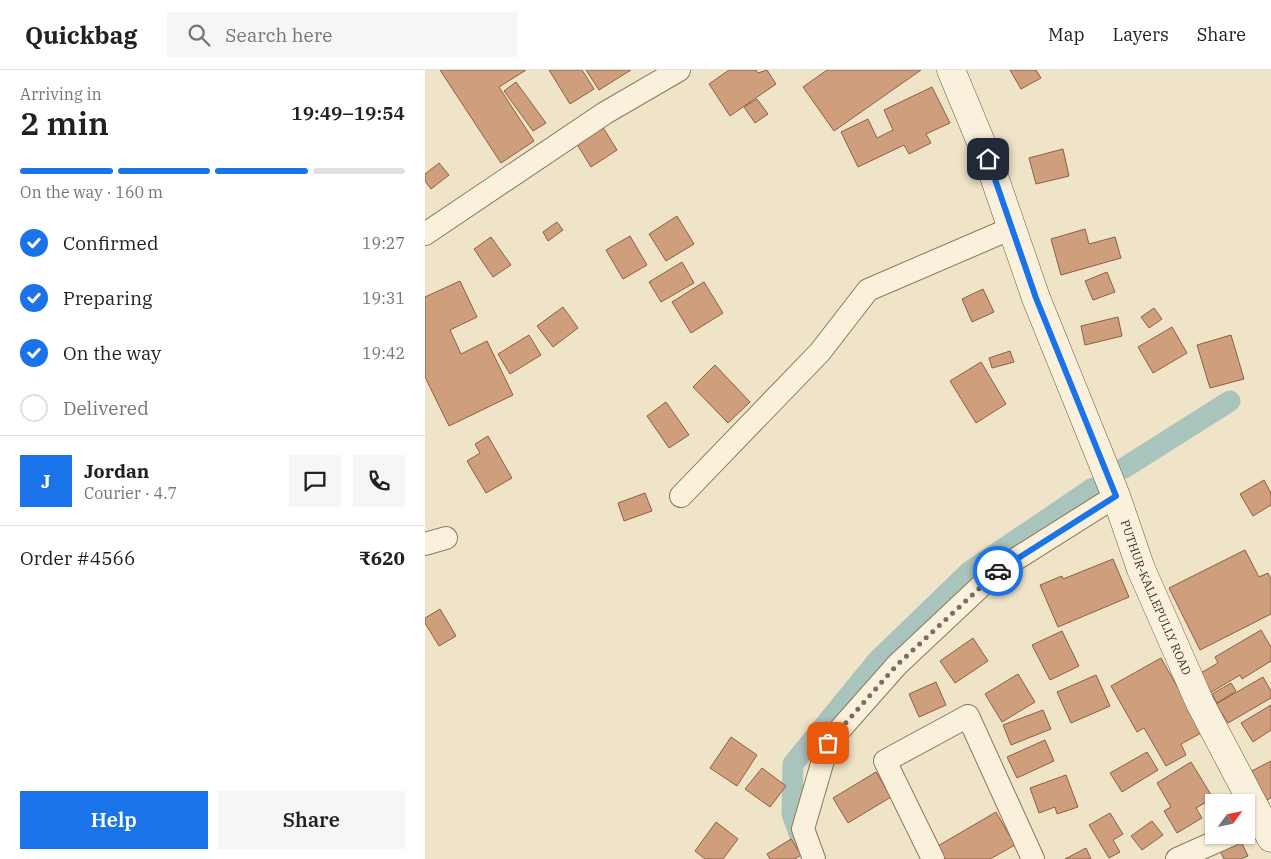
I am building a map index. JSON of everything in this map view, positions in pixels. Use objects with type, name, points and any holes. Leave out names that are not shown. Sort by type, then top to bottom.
[{"type":"main road","name":"PUTHUR-KALLEPULLY ROAD","points":[[951,70],[988,159],[1036,298],[1116,496],[1141,569],[1260,829]]},
{"type":"street","points":[[425,234],[605,113],[679,70]]},
{"type":"street","points":[[681,496],[820,352],[868,290],[1012,228]]},
{"type":"street","points":[[815,859],[803,829],[828,743],[897,665],[997,571],[1116,496]]},
{"type":"street","points":[[933,859],[885,761],[968,716],[1033,859]]},
{"type":"street","points":[[1177,859],[1211,844]]},
{"type":"building","points":[[440,70],[526,70],[499,87],[534,141],[501,163]]},
{"type":"building","points":[[549,70],[582,70],[594,89],[570,104]]},
{"type":"building","points":[[586,70],[631,70],[599,90]]},
{"type":"building","points":[[729,70],[756,70],[758,73],[767,70],[776,84],[730,116],[709,84]]},
{"type":"building","points":[[827,70],[921,70],[834,131],[803,87]]},
{"type":"building","points":[[1010,70],[1036,70],[1041,78],[1021,89]]},
{"type":"building","points":[[516,82],[546,123],[533,131],[504,91]]},
{"type":"building","points":[[932,87],[950,123],[926,134],[931,143],[909,154],[904,145],[858,167],[841,132],[868,119],[877,138],[893,130],[884,110]]},
{"type":"building","points":[[757,99],[768,114],[755,123],[744,107]]},
{"type":"building","points":[[601,124],[617,150],[591,167],[575,141]]},
{"type":"building","points":[[1063,149],[1069,176],[1036,184],[1029,158]]},
{"type":"building","points":[[439,163],[449,175],[431,189],[425,181],[425,174]]},
{"type":"building","points":[[677,216],[694,244],[666,261],[649,234]]},
{"type":"building","points":[[557,222],[563,230],[548,241],[543,232]]},
{"type":"building","points":[[1085,229],[1089,244],[1115,237],[1121,258],[1061,275],[1051,239]]},
{"type":"building","points":[[630,236],[647,265],[623,279],[606,250]]},
{"type":"building","points":[[491,237],[511,265],[493,277],[474,249]]},
{"type":"building","points":[[682,262],[694,283],[661,302],[649,282]]},
{"type":"building","points":[[1107,272],[1115,292],[1093,300],[1085,281]]},
{"type":"building","points":[[460,281],[477,317],[450,330],[461,354],[487,341],[513,395],[449,426],[425,377],[425,297]]},
{"type":"building","points":[[704,282],[723,313],[691,333],[672,302]]},
{"type":"building","points":[[983,289],[994,312],[972,322],[962,299]]},
{"type":"building","points":[[563,307],[578,328],[553,347],[537,326]]},
{"type":"building","points":[[1154,308],[1162,319],[1149,328],[1141,317]]},
{"type":"building","points":[[1118,317],[1122,336],[1085,345],[1081,326]]},
{"type":"building","points":[[1172,327],[1187,353],[1153,373],[1138,347]]},
{"type":"building","points":[[529,335],[541,355],[510,374],[498,354]]},
{"type":"building","points":[[1231,335],[1244,379],[1210,388],[1197,345]]},
{"type":"building","points":[[1010,351],[1014,362],[992,368],[989,358]]},
{"type":"building","points":[[981,362],[1006,404],[976,423],[950,381]]},
{"type":"building","points":[[715,365],[750,402],[728,423],[693,387]]},
{"type":"building","points":[[666,402],[689,435],[669,448],[647,416]]},
{"type":"building","points":[[488,436],[512,478],[486,493],[467,461],[480,453],[475,444]]},
{"type":"building","points":[[1264,480],[1271,493],[1271,505],[1253,516],[1240,494]]},
{"type":"building","points":[[645,493],[652,511],[624,521],[618,503]]},
{"type":"building","points":[[1245,550],[1259,577],[1268,573],[1271,579],[1271,614],[1200,650],[1169,588]]},
{"type":"building","points":[[1113,559],[1129,597],[1058,627],[1040,585],[1062,576],[1063,579]]},
{"type":"building","points":[[440,609],[456,636],[439,646],[425,623],[425,618]]},
{"type":"building","points":[[1261,630],[1271,647],[1271,661],[1242,679],[1240,675],[1210,693],[1199,674],[1218,663],[1215,657]]},
{"type":"building","points":[[1062,631],[1079,666],[1050,680],[1032,645]]},
{"type":"building","points":[[973,638],[988,661],[955,683],[940,661]]},
{"type":"building","points":[[1161,658],[1203,732],[1181,744],[1186,755],[1166,766],[1144,728],[1137,732],[1111,686]]},
{"type":"building","points":[[1018,674],[1035,702],[1002,722],[985,694]]},
{"type":"building","points":[[1096,675],[1110,706],[1071,723],[1057,692]]},
{"type":"building","points":[[1263,677],[1271,691],[1271,698],[1228,723],[1216,704]]},
{"type":"building","points":[[936,682],[946,705],[919,717],[909,694]]},
{"type":"building","points":[[1231,683],[1236,691],[1217,703],[1212,694]]},
{"type":"building","points":[[1271,705],[1271,730],[1253,742],[1241,723]]},
{"type":"building","points":[[1043,710],[1051,729],[1011,745],[1003,725]]},
{"type":"building","points":[[731,737],[757,755],[737,786],[710,768]]},
{"type":"building","points":[[1045,740],[1054,761],[1017,778],[1007,757]]},
{"type":"building","points":[[1147,752],[1158,770],[1122,792],[1110,773]]},
{"type":"building","points":[[1271,761],[1271,798],[1259,804],[1244,775]]},
{"type":"building","points":[[1191,762],[1211,794],[1205,794],[1205,803],[1196,808],[1202,818],[1177,833],[1164,811],[1171,807],[1157,783]]},
{"type":"building","points":[[762,768],[786,786],[770,807],[745,789]]},
{"type":"building","points":[[876,772],[891,797],[848,823],[833,798]]},
{"type":"building","points":[[1066,775],[1078,807],[1057,814],[1055,807],[1039,813],[1030,788]]},
{"type":"building","points":[[996,812],[1015,845],[990,859],[943,859],[936,847]]},
{"type":"building","points":[[1110,813],[1123,834],[1113,840],[1120,852],[1109,858],[1089,825]]},
{"type":"building","points":[[1152,821],[1163,835],[1142,850],[1131,836]]},
{"type":"building","points":[[716,822],[738,839],[723,859],[705,859],[695,851]]},
{"type":"building","points":[[791,839],[801,855],[795,859],[770,859],[767,854]]},
{"type":"building","points":[[1242,844],[1248,856],[1241,859],[1224,859],[1217,845]]},
{"type":"building","points":[[1086,848],[1091,859],[1065,859]]},
{"type":"waterway","points":[[1124,468],[1230,401]]},
{"type":"waterway","points":[[804,847],[792,814],[793,764],[878,660],[969,572],[1093,488]]},
{"type":"way so far","points":[[828,743],[897,665],[998,571]]},
{"type":"route","points":[[988,159],[1036,298],[1116,496],[998,571]]}]
